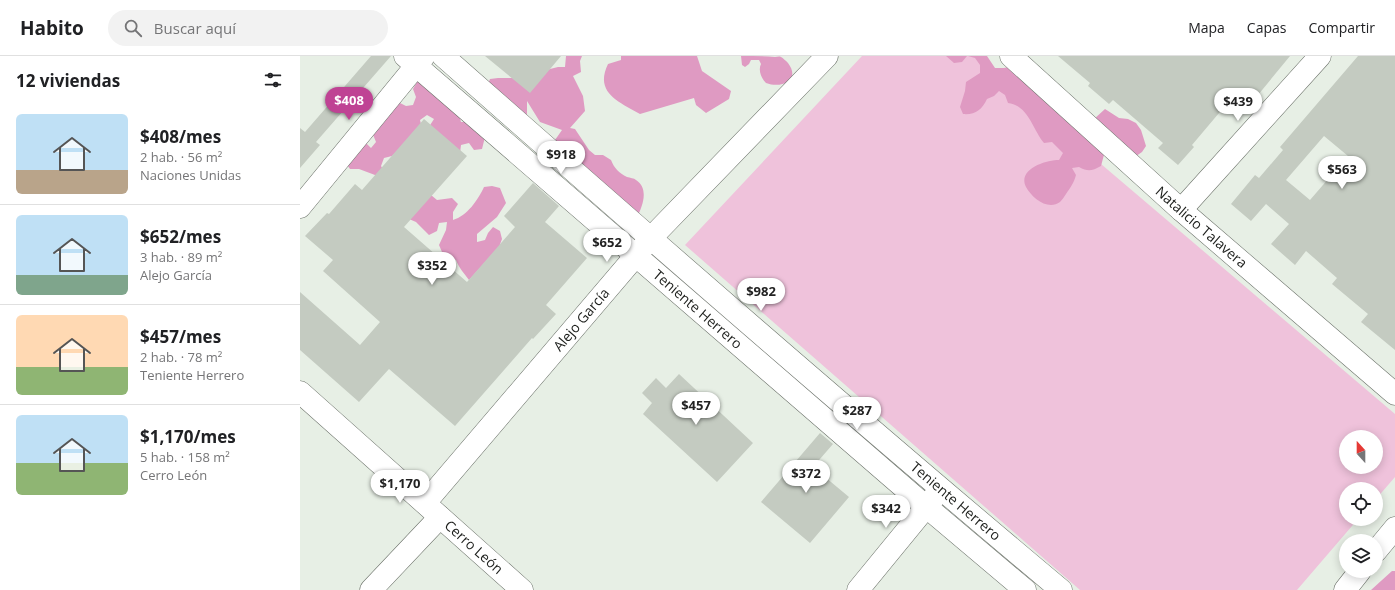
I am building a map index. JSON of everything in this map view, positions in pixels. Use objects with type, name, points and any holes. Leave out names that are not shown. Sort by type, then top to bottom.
[{"type":"street","name":"Teniente Herrero","points":[[443,56],[650,239],[1061,590]]},
{"type":"street","name":"Alejo García","points":[[371,590],[432,510],[650,239],[827,56]]},
{"type":"street","name":"Natalicio Talavera","points":[[1011,56],[1181,210],[1395,394]]},
{"type":"street","points":[[1181,210],[1320,56]]},
{"type":"street","name":"Teniente Herrero","points":[[415,59],[541,174],[926,507],[1025,590]]},
{"type":"street","points":[[300,207],[415,59]]},
{"type":"street","points":[[541,174],[555,155]]},
{"type":"street","name":"Cerro León","points":[[300,392],[522,590]]},
{"type":"street","points":[[837,429],[851,412]]},
{"type":"street","points":[[858,590],[941,489]]},
{"type":"street","points":[[1383,543],[1395,528]]},
{"type":"street","points":[[1345,590],[1354,578]]},
{"type":"shaded area","points":[[566,56],[582,56],[580,61],[581,72],[573,76],[583,96],[585,111],[570,128],[575,129],[589,150],[595,155],[603,155],[611,160],[619,172],[627,177],[635,179],[640,183],[644,192],[644,197],[637,217],[555,140],[562,130],[540,122],[527,101],[527,116],[504,122],[497,118],[492,112],[486,89],[490,79],[514,78],[558,67],[565,67]]},
{"type":"shaded area","points":[[621,56],[697,56],[702,71],[731,91],[729,99],[706,113],[696,105],[694,98],[640,114],[617,101],[606,89],[604,74],[608,64],[621,60]]},
{"type":"shaded area","points":[[741,56],[781,57],[788,63],[791,69],[791,78],[788,82],[778,85],[766,83],[760,74],[761,64],[759,60],[751,60],[745,67],[742,65]]},
{"type":"shaded area","points":[[862,56],[974,56],[1395,414],[1395,477],[1383,491],[1383,482],[1339,482],[1339,526],[1352,526],[1345,534],[1339,534],[1339,541],[1297,590],[1080,590],[685,245]]},
{"type":"shaded area","points":[[946,56],[967,56],[962,62],[954,63]]},
{"type":"shaded area","points":[[968,56],[987,56],[995,68],[1012,66],[1093,120],[1105,109],[1119,118],[1128,119],[1136,123],[1141,130],[1146,146],[1142,152],[1129,161],[1105,151],[1101,166],[1098,168],[1085,170],[1079,167],[1072,168],[1076,175],[1075,178],[1061,201],[1050,205],[1041,202],[1032,195],[1026,187],[1024,181],[1026,175],[1034,167],[1040,164],[1053,160],[1059,160],[1063,153],[1052,142],[1044,143],[1021,108],[1008,103],[1005,95],[999,91],[994,96],[987,99],[983,106],[975,113],[963,114],[960,107],[966,82],[980,73],[980,65],[975,58]]},
{"type":"shaded area","points":[[433,79],[457,107],[461,122],[477,122],[486,133],[482,149],[474,150],[469,143],[461,145],[460,153],[425,133],[434,119],[427,115],[420,120],[422,128],[392,156],[384,158],[381,166],[385,173],[431,195],[437,200],[452,198],[458,204],[453,212],[453,220],[463,215],[472,207],[484,187],[492,186],[500,188],[506,203],[497,217],[477,234],[477,242],[485,240],[493,227],[500,231],[502,239],[499,247],[469,280],[456,260],[442,252],[439,245],[446,230],[447,222],[439,223],[437,231],[429,235],[416,222],[409,219],[375,183],[375,175],[359,169],[350,169],[345,162],[366,143],[371,148],[376,142],[370,127],[398,102],[406,106],[413,105],[416,97],[413,89],[417,82]]},
{"type":"shaded area","points":[[1392,571],[1395,571],[1395,590],[1371,590]]},
{"type":"building","points":[[371,56],[391,56],[316,142],[320,145],[300,168],[300,128],[305,132]]},
{"type":"building","points":[[485,56],[561,56],[530,93]]},
{"type":"building","points":[[1058,56],[1290,56],[1244,112],[1230,100],[1192,145],[1194,147],[1178,165],[1158,148],[1163,143],[1113,100],[1109,104],[1088,86],[1090,83]]},
{"type":"building","points":[[1358,56],[1395,56],[1395,350],[1361,322],[1368,314],[1332,284],[1337,278],[1306,251],[1295,265],[1271,244],[1289,224],[1266,204],[1251,221],[1231,204],[1255,175],[1259,178],[1283,150],[1280,147]],"holes":[[[1324,136],[1348,156],[1310,200],[1286,180]]]},
{"type":"building","points":[[424,119],[467,156],[404,227],[467,282],[515,227],[504,216],[533,183],[559,206],[545,222],[587,258],[546,305],[556,314],[533,339],[532,338],[455,426],[389,369],[359,402],[300,350],[300,292],[360,345],[380,322],[323,271],[333,260],[305,236],[327,213],[329,214],[355,184],[362,190]]},
{"type":"building","points":[[679,374],[753,443],[717,482],[643,414],[652,403],[642,393],[656,378],[666,388]]},
{"type":"building","points":[[820,433],[833,444],[813,467],[849,497],[810,543],[761,502]]}]
